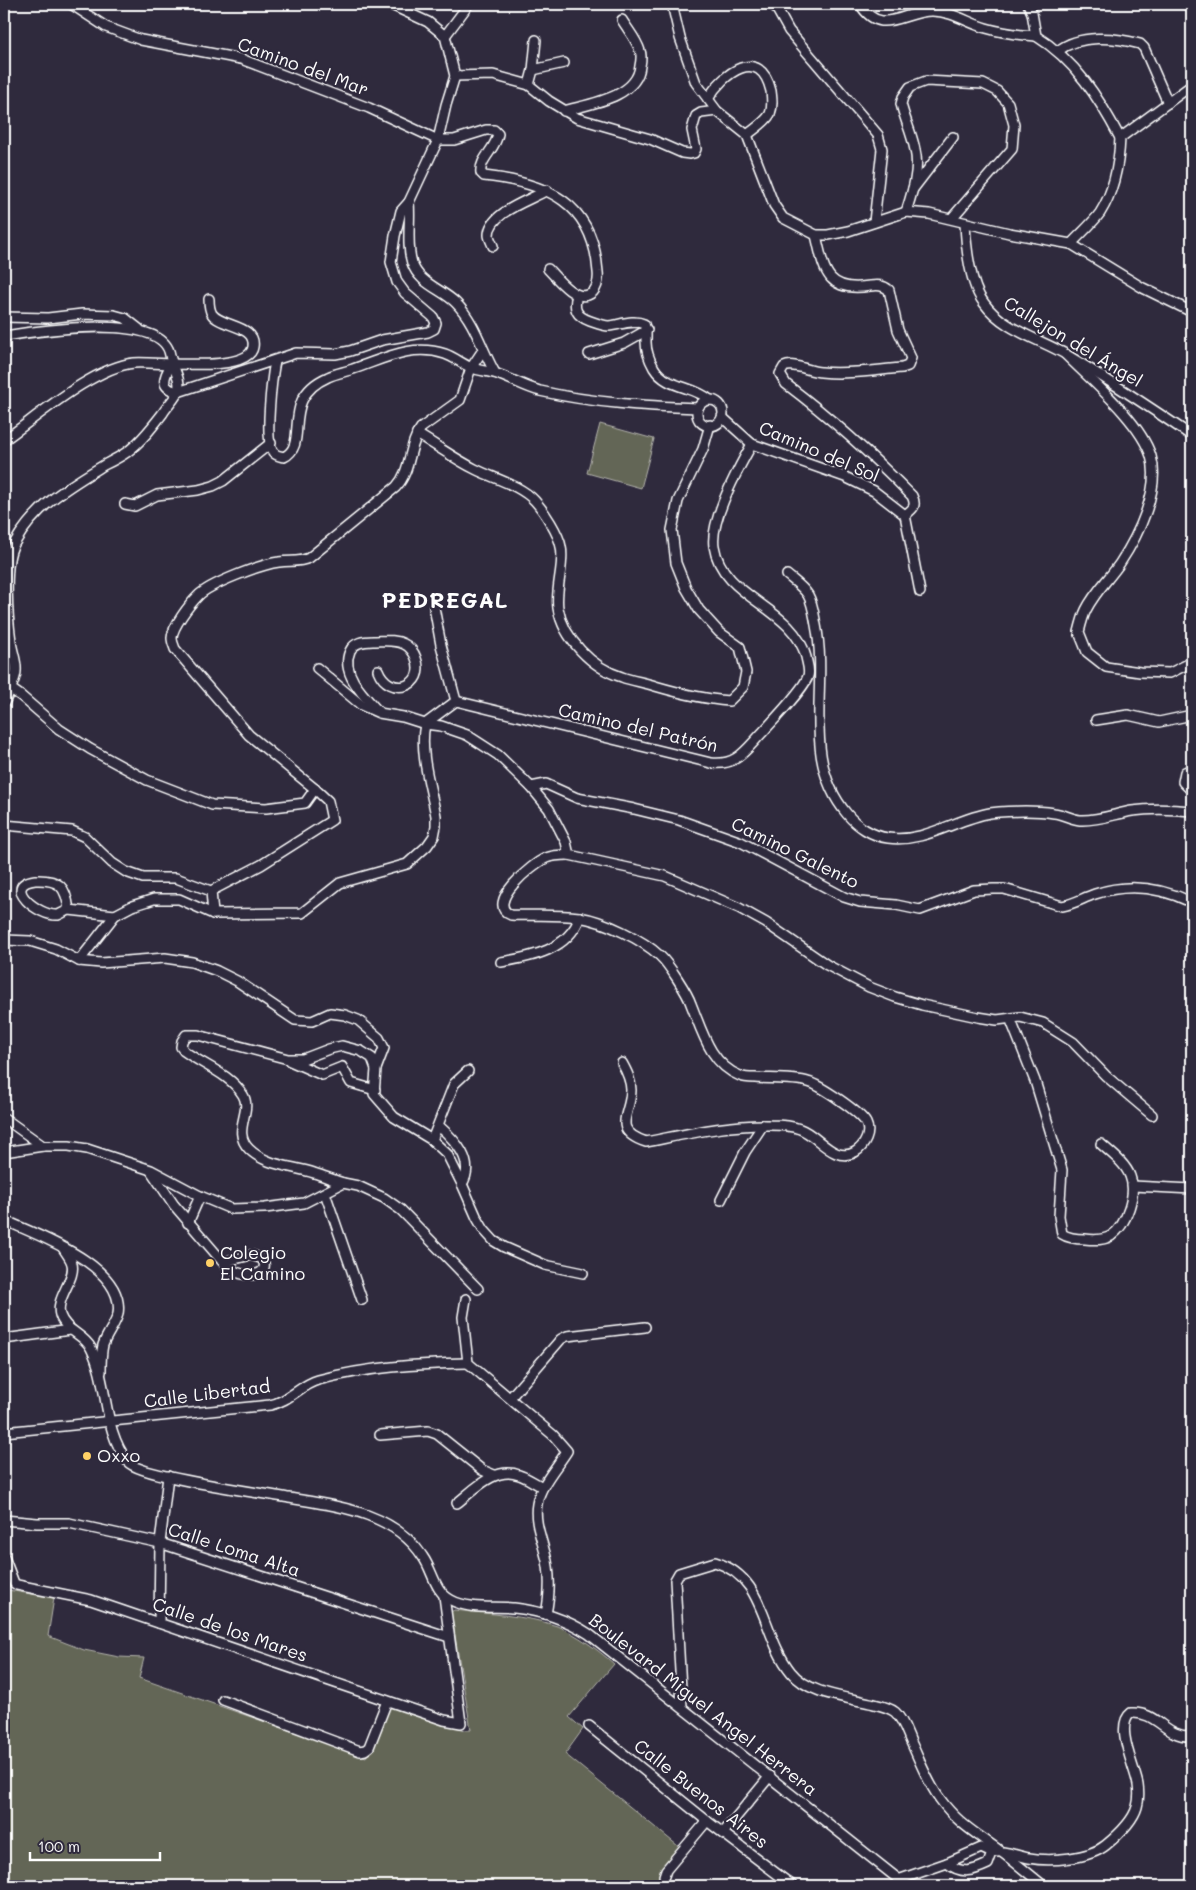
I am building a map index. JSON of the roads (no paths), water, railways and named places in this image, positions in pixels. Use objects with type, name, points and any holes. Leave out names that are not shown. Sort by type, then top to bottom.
[{"type":"street","name":"Camino del Mar","points":[[71,4],[106,27],[141,40],[241,59],[360,104],[438,140]]},
{"type":"street","points":[[171,365],[165,374],[164,381],[170,391],[178,392],[296,353],[335,354],[382,340],[434,330],[436,323],[433,317],[405,293],[397,282],[391,262],[401,211],[409,202],[438,140],[455,76],[445,36],[428,22],[389,4]]},
{"type":"street","points":[[445,36],[469,4]]},
{"type":"street","points":[[672,4],[676,27],[696,83],[717,111],[747,135],[777,211],[783,218],[816,235],[828,235],[848,231],[906,212],[952,218],[965,223],[1009,233],[1071,244],[1143,288],[1192,312]]},
{"type":"street","points":[[774,4],[789,31],[878,135],[882,149],[874,222]]},
{"type":"street","points":[[860,4],[867,13],[878,20],[890,21],[920,12],[943,12],[1003,33],[1036,36],[1058,51],[1090,86],[1120,138],[1116,172],[1100,213],[1071,244]]},
{"type":"street","points":[[1028,4],[1032,13],[1036,36]]},
{"type":"street","points":[[564,111],[609,99],[627,89],[636,80],[640,70],[641,52],[622,20]]},
{"type":"street","points":[[529,85],[533,70],[536,40]]},
{"type":"street","points":[[1058,51],[1068,44],[1081,40],[1109,40],[1140,44],[1144,48],[1168,103]]},
{"type":"street","points":[[533,70],[564,63]]},
{"type":"street","points":[[708,98],[730,73],[739,67],[749,66],[761,72],[769,85],[772,105],[766,119],[747,135]]},
{"type":"street","points":[[455,76],[493,75],[529,85],[564,111],[577,118],[650,139],[682,153],[694,153],[696,149],[692,130],[696,116],[701,113],[717,111]]},
{"type":"street","points":[[906,212],[913,190],[916,151],[901,101],[910,87],[926,81],[982,84],[992,87],[1008,102],[1014,125],[1012,149],[952,218]]},
{"type":"street","points":[[1120,138],[1192,85]]},
{"type":"street","points":[[438,140],[454,140],[486,130],[494,130],[498,134],[497,141],[480,168],[480,173],[484,176],[518,181],[546,190],[566,203],[586,226],[597,258],[597,284],[595,288],[588,295],[577,295],[558,280],[548,269]]},
{"type":"street","points":[[913,190],[954,137]]},
{"type":"street","points":[[493,246],[489,234],[499,216],[546,190]]},
{"type":"street","points":[[409,202],[412,263],[417,274],[457,304],[474,328],[495,373]]},
{"type":"street","name":"Callejon del Ángel","points":[[965,223],[969,263],[982,302],[990,311],[1007,325],[1065,354],[1192,436]]},
{"type":"street","points":[[816,235],[822,262],[834,282],[844,286],[861,288],[880,285],[889,290],[898,330],[910,355],[911,363],[902,368],[829,373],[809,371],[788,365],[784,367],[780,374],[786,384],[884,467],[912,496],[915,502],[914,508],[905,515],[920,592]]},
{"type":"street","points":[[577,295],[575,302],[576,312],[580,318],[609,326],[637,322],[644,324],[647,330],[646,349],[654,369],[662,378],[677,386],[698,392],[720,405],[722,409],[720,422],[710,426],[704,424],[698,414],[698,408],[701,404],[710,400]]},
{"type":"street","points":[[4,440],[68,393],[119,367],[134,363],[171,365],[211,364],[237,361],[245,358],[253,351],[252,337],[237,327],[215,317],[210,309],[209,299]]},
{"type":"street","points":[[4,317],[48,318],[82,314],[114,315],[125,318],[141,331],[165,342],[169,348],[171,365],[178,378],[178,392],[152,427],[128,452],[48,501],[13,545],[7,583],[10,639],[16,672],[7,686],[4,703]]},
{"type":"street","points":[[4,336],[88,327],[122,328],[141,331]]},
{"type":"street","points":[[589,354],[624,343],[647,330]]},
{"type":"street","points":[[4,825],[72,832],[85,838],[112,863],[126,872],[143,878],[176,878],[211,891],[261,864],[332,820],[328,800],[249,735],[174,649],[172,636],[178,622],[199,594],[228,579],[264,565],[279,562],[301,562],[309,558],[396,487],[407,470],[416,434],[421,428],[460,400],[472,368],[483,350]]},
{"type":"street","points":[[275,361],[270,413],[271,443],[272,451],[284,457],[290,454],[294,443],[301,400],[312,386],[328,377],[387,356],[407,351],[431,351],[444,354],[472,368],[495,373],[541,391],[625,404],[698,408]]},
{"type":"street","points":[[1065,354],[1138,430],[1151,456],[1153,487],[1146,513],[1136,533],[1120,564],[1086,610],[1079,632],[1088,652],[1106,667],[1140,672],[1170,673],[1192,662]]},
{"type":"street","name":"Camino del Sol","points":[[722,417],[752,444],[845,477],[874,491],[905,515]]},
{"type":"street","points":[[416,434],[474,469],[523,491],[535,502],[552,525],[562,547],[557,591],[558,608],[562,624],[578,648],[602,669],[621,677],[687,694],[711,699],[729,700],[743,687],[746,672],[740,647],[719,632],[699,610],[686,588],[676,563],[672,530],[678,501],[702,449],[710,426]]},
{"type":"street","points":[[125,504],[135,506],[157,495],[198,490],[213,486],[223,481],[271,443]]},
{"type":"street","points":[[752,444],[725,499],[714,535],[714,546],[724,572],[739,588],[779,617],[800,641],[809,669],[819,682]]},
{"type":"street","points":[[787,574],[801,586],[812,604],[820,650],[818,709],[820,750],[826,779],[839,804],[858,826],[880,837],[908,838],[928,835],[980,815],[992,813],[1047,812],[1080,820],[1158,808],[1192,811]]},
{"type":"street","points":[[425,724],[456,701],[441,645],[434,607]]},
{"type":"street","points":[[378,670],[386,683],[404,687],[412,684],[416,678],[418,668],[416,658],[411,650],[403,644],[393,641],[360,642],[352,646],[348,655],[348,666],[351,676],[379,713]]},
{"type":"street","points":[[317,668],[361,705],[379,713],[452,729],[477,740],[498,755],[531,787],[549,809],[558,825],[569,855]]},
{"type":"street","name":"Camino del Patrón","points":[[456,701],[659,751],[723,764],[742,754],[778,716],[805,683],[809,669]]},
{"type":"street","points":[[7,686],[59,729],[90,749],[147,780],[212,804],[266,808],[305,803],[315,789]]},
{"type":"street","points":[[1096,720],[1128,715],[1159,722],[1192,715]]},
{"type":"street","points":[[79,961],[115,915],[154,898],[179,898],[214,914],[302,913],[340,883],[407,864],[427,846],[434,836],[436,826],[436,816],[424,748],[425,724]]},
{"type":"street","points":[[1192,769],[1185,772],[1183,782],[1192,791]]},
{"type":"street","name":"Camino Galento","points":[[531,787],[546,784],[577,798],[679,820],[741,842],[844,897],[860,902],[896,905],[920,910],[974,890],[993,889],[1004,890],[1062,906],[1072,905],[1093,894],[1133,886],[1153,888],[1192,902]]},
{"type":"street","points":[[622,1063],[629,1076],[631,1089],[625,1125],[629,1132],[637,1139],[646,1142],[722,1127],[764,1125],[799,1129],[834,1153],[843,1155],[855,1152],[865,1143],[868,1132],[866,1122],[830,1093],[808,1082],[741,1077],[727,1068],[713,1055],[690,1001],[661,957],[621,931],[580,917],[511,915],[505,912],[503,908],[507,891],[519,878],[544,858],[569,855],[665,876],[739,908],[766,923],[827,965],[869,987],[895,997],[978,1017],[997,1020],[1028,1018],[1043,1023],[1073,1042],[1106,1076],[1152,1116]]},
{"type":"street","points":[[69,910],[68,898],[63,887],[54,881],[26,881],[16,889],[19,900],[49,914],[59,915],[69,910],[115,915]]},
{"type":"street","points":[[211,891],[214,914]]},
{"type":"street","points":[[501,962],[527,958],[566,940],[575,929],[580,917]]},
{"type":"street","points":[[4,940],[30,941],[56,949],[79,961],[101,963],[165,958],[192,962],[237,981],[295,1020],[312,1021],[330,1013],[345,1015],[358,1020],[379,1038],[384,1048],[376,1070],[374,1094],[394,1117],[432,1140],[451,1160],[484,1230],[494,1241],[504,1247],[545,1265],[583,1273]]},
{"type":"street","points":[[1010,1018],[1036,1081],[1062,1170],[1059,1216],[1062,1234],[1087,1239],[1110,1237],[1118,1230],[1125,1219],[1133,1186],[1127,1170],[1101,1144]]},
{"type":"street","points":[[375,1090],[351,1083],[342,1067],[322,1075],[288,1060],[198,1035],[186,1035],[182,1041],[181,1047],[184,1051],[230,1080],[243,1095],[244,1112],[241,1124],[243,1140],[250,1150],[272,1162],[368,1190],[401,1210],[478,1289]]},
{"type":"street","points":[[288,1060],[303,1059],[329,1048],[342,1046],[361,1051],[372,1058],[376,1070]]},
{"type":"street","points":[[432,1140],[454,1084],[468,1071]]},
{"type":"street","points":[[4,1118],[43,1146]]},
{"type":"street","points":[[721,1200],[745,1152],[764,1125]]},
{"type":"street","points":[[439,1126],[457,1142],[467,1166],[467,1176],[462,1184]]},
{"type":"street","points":[[4,1152],[43,1146],[68,1146],[87,1149],[150,1170],[200,1196],[231,1209],[265,1208],[304,1203],[343,1183]]},
{"type":"street","points":[[150,1170],[188,1223],[222,1262]]},
{"type":"street","points":[[1133,1186],[1192,1188]]},
{"type":"street","points":[[325,1193],[362,1300]]},
{"type":"street","points":[[188,1223],[200,1196]]},
{"type":"street","points":[[4,1220],[46,1238],[80,1257],[99,1271],[110,1283],[118,1301],[116,1319],[103,1347],[100,1374]]},
{"type":"street","points":[[63,1248],[73,1265],[60,1302],[60,1314],[70,1330],[90,1347],[100,1374],[113,1435],[128,1463],[136,1468],[168,1476],[364,1513],[393,1526],[425,1558],[435,1584],[444,1596],[449,1637]]},
{"type":"street","points":[[466,1299],[463,1318],[468,1363],[553,1435],[567,1451],[544,1487],[537,1504],[537,1520],[546,1554],[549,1578],[549,1601],[546,1614]]},
{"type":"street","points":[[510,1398],[561,1339],[567,1336],[645,1327]]},
{"type":"street","points":[[4,1339],[70,1330]]},
{"type":"street","name":"Calle Libertad","points":[[4,1432],[278,1404],[315,1381],[369,1369],[423,1364],[468,1363]]},
{"type":"street","points":[[380,1435],[428,1431],[438,1434],[482,1470],[494,1476]]},
{"type":"street","points":[[457,1503],[494,1476],[508,1473],[521,1475],[544,1487]]},
{"type":"street","points":[[159,1623],[160,1543],[168,1476]]},
{"type":"street","name":"Calle Loma Alta","points":[[4,1520],[69,1523],[160,1543],[449,1637]]},
{"type":"street","name":"Calle de los Mares","points":[[4,1557],[14,1583],[17,1585],[91,1600],[444,1720],[461,1723],[449,1637]]},
{"type":"street","points":[[682,1707],[675,1580],[678,1573],[714,1562],[735,1570],[752,1588],[777,1651],[797,1679],[807,1686],[881,1706],[896,1712],[928,1779],[940,1799],[959,1822],[996,1852],[1044,1886]]},
{"type":"street","name":"Boulevard Miguel Angel Herrera","points":[[444,1596],[452,1601],[463,1604],[514,1608],[546,1614],[569,1623],[596,1639],[906,1886]]},
{"type":"street","points":[[223,1700],[360,1751],[369,1747],[387,1701]]},
{"type":"street","points":[[898,1880],[947,1863],[981,1848],[1037,1860],[1064,1859],[1095,1852],[1121,1832],[1136,1810],[1139,1795],[1124,1730],[1126,1719],[1132,1713],[1144,1713],[1176,1735],[1192,1736]]},
{"type":"street","name":"Calle Buenos Aires","points":[[589,1726],[706,1821],[793,1886]]},
{"type":"street","points":[[723,1833],[770,1776]]},
{"type":"street","points":[[664,1876],[666,1870],[706,1821]]},
{"type":"street","points":[[947,1863],[954,1868],[972,1871],[988,1864],[996,1852]]},
{"type":"place","name":"Colegio El Camino","points":[[210,1263]]},
{"type":"place","name":"Oxxo","points":[[87,1456]]},
{"type":"district","name":"PEDREGAL","points":[[445,600]]}]
